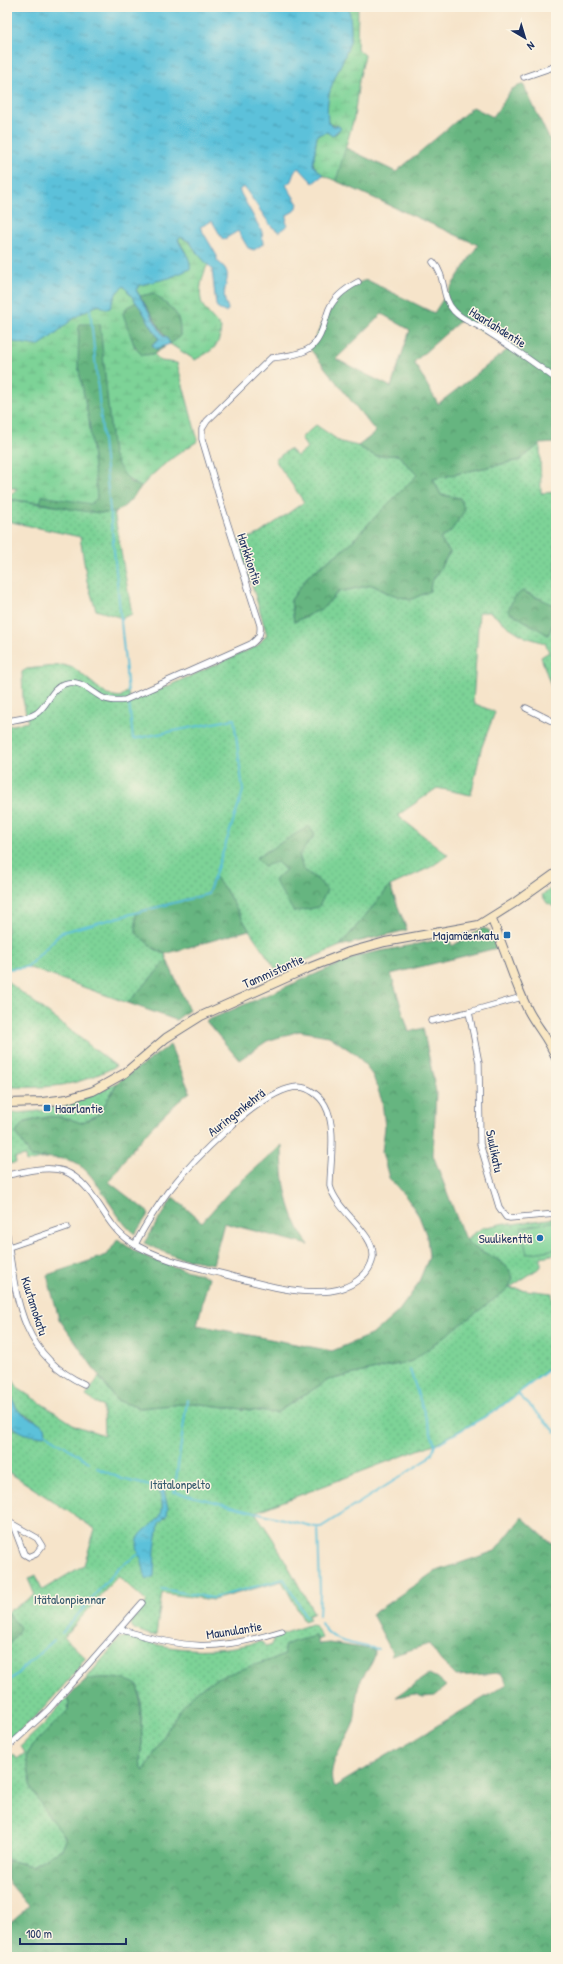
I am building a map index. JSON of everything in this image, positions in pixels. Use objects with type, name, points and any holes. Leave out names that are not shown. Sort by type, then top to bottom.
[{"type":"street","points":[[524,77],[556,66]]},
{"type":"street","name":"Haarlahdentie","points":[[433,262],[440,269],[443,277],[444,294],[448,303],[462,319],[486,330],[556,379]]},
{"type":"street","name":"Harkkiontie","points":[[7,721],[29,718],[37,713],[55,690],[64,684],[74,683],[84,685],[104,699],[115,701],[125,700],[252,644],[258,639],[261,633],[260,624],[220,503],[202,439],[202,429],[207,421],[270,358],[287,356],[310,349],[324,325],[330,308],[346,289],[358,282]]},
{"type":"street","points":[[526,708],[556,723]]},
{"type":"street","name":"Tammistontie","points":[[7,1103],[42,1102],[67,1098],[93,1091],[125,1072],[166,1038],[196,1019],[306,969],[362,948],[471,927],[491,918],[556,872]]},
{"type":"street","points":[[491,918],[503,945],[511,971],[522,997],[556,1058]]},
{"type":"street","points":[[431,1021],[522,997]]},
{"type":"street","name":"Suulikatu","points":[[469,1012],[480,1063],[480,1144],[493,1190],[502,1213],[506,1217],[516,1219],[556,1214]]},
{"type":"street","name":"Auringonkehrä","points":[[7,1175],[54,1169],[72,1175],[88,1190],[120,1235],[135,1245],[171,1260],[262,1284],[309,1291],[331,1291],[351,1285],[366,1272],[371,1264],[373,1256],[365,1235],[341,1208],[332,1194],[330,1186],[332,1134],[331,1122],[325,1105],[313,1092],[298,1087],[282,1092],[257,1106],[203,1153],[168,1192],[152,1214],[135,1245]]},
{"type":"street","points":[[9,1247],[67,1227]]},
{"type":"street","name":"Kuutamokatu","points":[[7,1235],[15,1287],[33,1342],[54,1366],[84,1384]]},
{"type":"street","points":[[7,1521],[40,1542],[42,1546],[36,1554],[29,1557],[24,1554],[13,1525]]},
{"type":"street","points":[[7,1748],[48,1710],[142,1603]]},
{"type":"street","name":"Maunulantie","points":[[119,1629],[172,1644],[207,1646],[241,1642],[282,1631]]},
{"type":"green space","points":[[337,7],[358,7],[357,49],[365,55],[359,80],[354,118],[336,181],[323,175],[313,165],[317,135],[323,132],[336,134],[341,128],[321,122]]},
{"type":"green space","points":[[523,84],[556,153],[556,443],[540,444],[520,460],[433,479],[441,495],[460,498],[465,510],[451,531],[440,539],[450,552],[431,583],[430,591],[410,600],[388,593],[372,585],[338,592],[323,608],[294,622],[291,600],[308,576],[348,546],[417,475],[398,455],[375,456],[358,446],[376,432],[310,349],[320,328],[339,298],[356,284],[367,280],[434,313],[478,245],[336,181],[344,147],[396,172],[473,107],[493,117],[512,89]],"holes":[[[382,314],[410,330],[391,387],[336,359]],[[462,319],[511,347],[438,404],[414,362]]]},
{"type":"green space","points":[[181,237],[192,245],[208,264],[201,286],[200,293],[202,304],[221,328],[220,335],[214,348],[195,360],[170,344],[180,337],[179,321],[174,311],[154,293],[140,296],[136,290],[142,277],[186,253],[178,239]]},
{"type":"green space","points":[[124,286],[137,302],[127,307],[123,314],[135,348],[142,355],[154,354],[161,361],[177,363],[198,441],[168,462],[141,487],[131,481],[121,469],[113,454],[100,324],[79,324],[78,366],[89,421],[97,498],[91,504],[42,496],[40,503],[7,499],[7,497],[17,489],[7,487],[7,336]]},
{"type":"green space","points":[[154,293],[174,311],[179,321],[180,337],[170,344],[140,296]]},
{"type":"green space","points":[[137,302],[159,339],[152,344],[155,349],[165,347],[154,354],[142,355],[132,341],[128,331],[123,314],[127,307]]},
{"type":"green space","points":[[100,323],[113,454],[130,482],[141,487],[122,508],[114,512],[107,513],[88,512],[40,503],[41,496],[97,498],[89,421],[78,366],[79,324]]},
{"type":"green space","points":[[316,425],[341,442],[358,446],[375,456],[398,455],[417,475],[348,546],[308,576],[291,600],[294,622],[323,608],[338,592],[372,585],[388,593],[431,583],[450,552],[440,539],[460,498],[441,495],[433,479],[520,460],[540,444],[541,493],[556,492],[556,606],[523,591],[548,635],[556,617],[556,690],[552,689],[541,657],[549,652],[545,643],[525,637],[490,612],[479,612],[473,703],[495,712],[481,749],[471,795],[437,788],[398,816],[448,855],[431,867],[390,886],[340,946],[278,972],[249,930],[225,889],[136,912],[153,948],[165,954],[167,960],[128,1003],[27,967],[7,969],[7,726],[28,722],[23,700],[22,672],[27,669],[63,665],[74,668],[107,695],[120,697],[128,691],[130,703],[257,646],[267,635],[238,542],[259,534],[304,502],[275,460],[289,449],[297,456],[307,448],[301,438]],"holes":[[[315,835],[299,854],[303,869],[318,880],[274,880],[286,871],[277,861]]]},
{"type":"green space","points":[[7,499],[102,513],[114,512],[132,614],[122,618],[96,610],[87,581],[80,537],[7,521]]},
{"type":"green space","points":[[522,591],[556,606],[556,617],[548,635],[508,611],[513,599]]},
{"type":"green space","points":[[309,826],[315,835],[299,855],[303,869],[318,880],[327,890],[319,907],[294,912],[274,880],[286,870],[277,862],[264,866],[256,858]]},
{"type":"green space","points":[[214,876],[225,889],[249,930],[165,954],[153,948],[136,933],[136,912],[207,894]]},
{"type":"green space","points":[[556,885],[556,908],[547,903],[542,895]]},
{"type":"green space","points":[[390,886],[407,930],[340,946]]},
{"type":"green space","points":[[483,928],[489,930],[497,948],[391,974],[409,1032],[423,1028],[436,1092],[433,1155],[464,1237],[472,1246],[506,1266],[513,1278],[509,1288],[412,1361],[328,1380],[276,1413],[192,1403],[140,1408],[116,1400],[59,1319],[47,1275],[107,1255],[118,1239],[138,1253],[209,1277],[197,1325],[332,1351],[373,1334],[398,1312],[417,1286],[429,1257],[427,1237],[419,1216],[407,1198],[389,1178],[382,1152],[385,1127],[382,1101],[373,1076],[358,1056],[329,1036],[299,1031],[267,1041],[239,1060],[206,1021],[360,955],[449,938],[452,946]]},
{"type":"green space","points":[[167,960],[189,1010],[176,1020],[128,1003]]},
{"type":"green space","points":[[7,981],[116,1066],[102,1073],[63,1085],[7,1087]]},
{"type":"green space","points":[[170,1045],[190,1092],[177,1102],[146,1134],[127,1156],[109,1182],[149,1213],[135,1234],[119,1217],[87,1172],[78,1164],[68,1160],[31,1157],[16,1133],[23,1123],[46,1117],[65,1118],[81,1123],[99,1114],[118,1082]]},
{"type":"green space","points":[[118,1082],[99,1114],[81,1123],[65,1118],[46,1117],[23,1123],[31,1157],[47,1158],[26,1162],[25,1156],[15,1158],[16,1163],[7,1164],[7,1114],[51,1110],[52,1107],[94,1094]]},
{"type":"green space","points":[[282,1145],[283,1171],[287,1197],[296,1222],[309,1245],[224,1223],[213,1264],[176,1257],[144,1243],[173,1197],[202,1222],[229,1192]]},
{"type":"green space","name":"Itätalonpelto","points":[[556,1218],[556,1254],[541,1257],[541,1267],[509,1288],[552,1293],[556,1328],[556,1363],[496,1411],[434,1444],[255,1512],[273,1539],[314,1613],[308,1616],[310,1619],[304,1621],[282,1581],[213,1600],[162,1593],[156,1635],[150,1635],[132,1628],[130,1624],[147,1602],[118,1576],[64,1637],[86,1658],[81,1663],[81,1666],[42,1710],[7,1743],[7,1612],[35,1595],[28,1579],[36,1575],[42,1590],[84,1565],[95,1529],[7,1471],[7,1421],[14,1429],[39,1436],[46,1434],[34,1419],[18,1411],[11,1395],[7,1390],[7,1372],[19,1389],[76,1426],[104,1435],[103,1407],[86,1396],[99,1377],[116,1400],[140,1408],[192,1403],[276,1413],[328,1380],[412,1361],[493,1257],[471,1246],[466,1239],[482,1228],[505,1223],[512,1224]]},
{"type":"green space","name":"Suulikenttä","points":[[556,1221],[556,1249],[527,1254],[521,1228]]},
{"type":"green space","points":[[522,1517],[552,1544],[556,1542],[556,1957],[7,1957],[7,1925],[29,1906],[7,1880],[7,1860],[32,1866],[62,1849],[65,1843],[65,1837],[46,1813],[32,1789],[26,1757],[33,1745],[68,1710],[69,1703],[67,1698],[80,1685],[90,1679],[113,1678],[129,1681],[139,1687],[142,1741],[140,1760],[141,1767],[144,1771],[178,1713],[194,1693],[213,1681],[233,1672],[285,1655],[284,1646],[292,1642],[315,1636],[319,1644],[329,1643],[375,1650],[374,1659],[358,1687],[354,1722],[334,1762],[332,1779],[334,1787],[507,1684],[501,1673],[456,1676],[441,1661],[429,1644],[391,1656],[392,1652],[372,1614],[434,1572],[495,1551]]},
{"type":"green space","points":[[7,1613],[20,1627],[7,1648]]},
{"type":"green space","points":[[311,1624],[315,1625],[322,1638],[317,1640],[315,1636],[285,1655],[224,1676],[203,1687],[174,1719],[144,1771],[141,1767],[140,1760],[142,1741],[140,1693],[81,1685],[119,1639],[124,1637],[135,1638],[159,1645],[188,1649],[235,1647],[259,1642],[262,1642],[266,1647],[271,1645],[274,1637]]},
{"type":"green space","points":[[429,1674],[437,1678],[446,1686],[434,1696],[423,1697],[415,1694],[396,1697]]},
{"type":"green space","points":[[67,1698],[69,1703],[68,1710],[33,1745],[26,1757],[43,1807],[48,1816],[62,1831],[65,1843],[63,1847],[55,1854],[32,1866],[7,1860],[7,1758],[14,1754],[17,1759],[25,1753],[21,1746],[44,1724]]},
{"type":"water","points":[[7,7],[349,7],[351,26],[350,41],[330,90],[327,110],[328,122],[332,126],[338,126],[341,128],[332,136],[327,132],[317,135],[313,165],[323,175],[313,183],[299,168],[295,170],[291,181],[286,185],[298,204],[294,211],[287,215],[286,222],[288,225],[279,232],[271,226],[244,187],[239,190],[262,232],[263,244],[254,250],[248,248],[238,231],[223,240],[212,221],[200,227],[217,256],[217,261],[226,270],[227,280],[224,295],[228,310],[225,312],[218,309],[216,305],[212,269],[196,252],[190,242],[181,237],[178,239],[179,243],[188,257],[190,269],[169,278],[140,285],[136,290],[164,337],[166,336],[170,344],[155,349],[152,345],[159,339],[141,309],[124,286],[117,292],[110,308],[106,309],[99,305],[81,313],[38,346],[7,341]]},
{"type":"water","points":[[7,1390],[18,1410],[45,1427],[46,1434],[36,1436],[25,1434],[7,1421]]},
{"type":"water","points":[[158,1489],[164,1491],[168,1508],[167,1515],[159,1523],[155,1549],[154,1576],[147,1580],[137,1544],[139,1537],[155,1522],[162,1511],[162,1502]]},
{"type":"waterway","points":[[90,308],[128,692]]},
{"type":"waterway","points":[[7,969],[27,967],[62,932],[208,894],[243,791],[234,719],[133,739],[129,703]]},
{"type":"waterway","points":[[175,1492],[315,1527],[321,1527],[425,1461],[432,1453],[435,1445],[495,1411],[556,1364]]},
{"type":"waterway","points":[[410,1370],[435,1445]]},
{"type":"waterway","points":[[519,1395],[556,1432]]},
{"type":"waterway","points":[[176,1480],[187,1400]]},
{"type":"waterway","points":[[45,1433],[89,1462]]},
{"type":"waterway","points":[[97,1468],[122,1479],[166,1490]]},
{"type":"waterway","points":[[174,1492],[176,1484]]},
{"type":"waterway","points":[[318,1527],[320,1592],[319,1616]]},
{"type":"waterway","points":[[62,1633],[118,1568],[139,1554]]},
{"type":"waterway","points":[[162,1589],[213,1598],[284,1579],[306,1617]]},
{"type":"waterway","points":[[321,1623],[325,1630],[338,1639],[345,1642],[378,1649]]},
{"type":"waterway","points":[[7,1683],[54,1640]]},
{"type":"place","name":"Majamäenkatu","points":[[507,935]]},
{"type":"place","name":"Haarlantie","points":[[47,1108]]},
{"type":"place","name":"Suulikenttä","points":[[540,1238]]},
{"type":"park label","name":"Itätalonpiennar","points":[[70,1599]]}]
